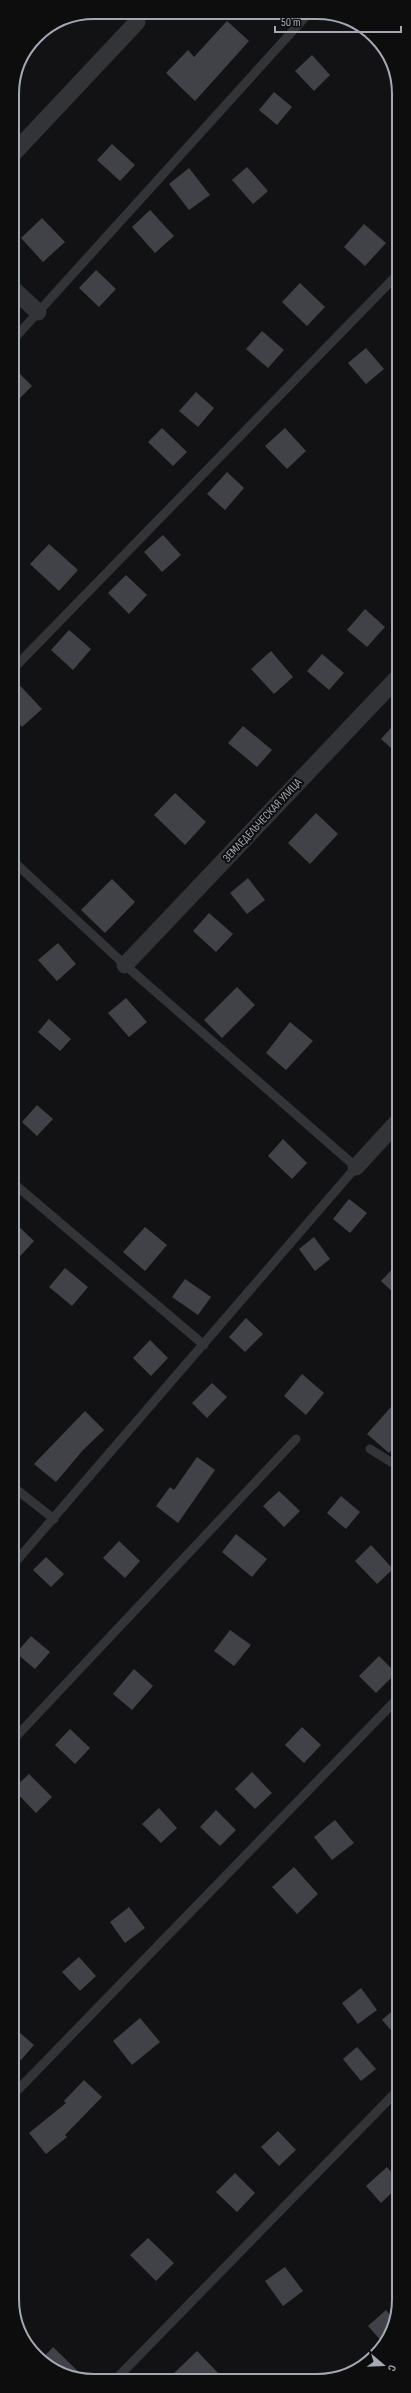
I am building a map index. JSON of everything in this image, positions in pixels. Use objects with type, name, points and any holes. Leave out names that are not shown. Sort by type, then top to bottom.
[{"type":"street","points":[[19,147],[137,19]]},
{"type":"street","points":[[19,294],[38,312]]},
{"type":"street","name":"ЗЕМЛЕДЕЛЬЧЕСКАЯ УЛИЦА","points":[[125,964],[392,683]]},
{"type":"street","points":[[356,1167],[392,1128]]},
{"type":"lane","points":[[19,333],[303,19]]},
{"type":"lane","points":[[19,663],[392,280]]},
{"type":"lane","points":[[19,866],[125,964],[356,1167],[19,1558]]},
{"type":"lane","points":[[19,1188],[204,1345]]},
{"type":"lane","points":[[19,1734],[296,1439]]},
{"type":"lane","points":[[370,1449],[392,1463]]},
{"type":"lane","points":[[19,1492],[54,1519]]},
{"type":"lane","points":[[19,2089],[392,1704]]},
{"type":"lane","points":[[121,2374],[392,2096]]},
{"type":"building","points":[[227,21],[249,41],[195,101],[166,73],[188,50],[194,57]]},
{"type":"building","points":[[312,55],[330,75],[314,91],[295,71]]},
{"type":"building","points":[[274,92],[292,107],[277,125],[259,110]]},
{"type":"building","points":[[112,144],[135,165],[120,181],[97,160]]},
{"type":"building","points":[[247,167],[268,191],[253,204],[232,180]]},
{"type":"building","points":[[189,168],[210,195],[189,210],[169,184]]},
{"type":"building","points":[[150,210],[174,236],[155,253],[132,227]]},
{"type":"building","points":[[42,218],[65,242],[43,262],[21,238]]},
{"type":"building","points":[[364,224],[386,243],[365,266],[344,247]]},
{"type":"building","points":[[96,270],[116,289],[99,307],[79,288]]},
{"type":"building","points":[[300,283],[325,307],[307,326],[282,302]]},
{"type":"building","points":[[262,331],[284,350],[268,368],[246,349]]},
{"type":"building","points":[[366,348],[384,369],[366,384],[348,363]]},
{"type":"building","points":[[19,373],[32,386],[19,399]]},
{"type":"building","points":[[196,392],[214,408],[198,427],[179,411]]},
{"type":"building","points":[[162,428],[187,452],[173,466],[148,442]]},
{"type":"building","points":[[285,428],[306,451],[287,469],[265,446]]},
{"type":"building","points":[[227,472],[244,488],[225,510],[207,494]]},
{"type":"building","points":[[163,535],[181,555],[162,572],[144,552]]},
{"type":"building","points":[[49,544],[78,570],[59,591],[30,564]]},
{"type":"building","points":[[126,575],[147,595],[129,614],[108,593]]},
{"type":"building","points":[[365,609],[385,627],[367,647],[347,630]]},
{"type":"building","points":[[69,630],[91,649],[73,670],[51,650]]},
{"type":"building","points":[[271,651],[293,677],[274,694],[251,669]]},
{"type":"building","points":[[322,654],[344,673],[329,690],[307,671]]},
{"type":"building","points":[[19,684],[42,709],[22,727],[19,724]]},
{"type":"building","points":[[243,726],[272,750],[257,767],[228,743]]},
{"type":"building","points":[[392,727],[392,749],[381,739]]},
{"type":"building","points":[[175,793],[206,822],[185,845],[154,815]]},
{"type":"building","points":[[316,813],[338,834],[310,864],[288,843]]},
{"type":"building","points":[[248,878],[265,900],[247,914],[230,893]]},
{"type":"building","points":[[112,879],[135,902],[105,933],[81,910]]},
{"type":"building","points":[[209,913],[233,934],[216,952],[193,931]]},
{"type":"building","points":[[58,943],[76,964],[57,981],[38,960]]},
{"type":"building","points":[[237,987],[255,1005],[222,1038],[204,1020]]},
{"type":"building","points":[[126,998],[147,1022],[129,1037],[108,1013]]},
{"type":"building","points":[[49,1019],[71,1039],[60,1051],[38,1032]]},
{"type":"building","points":[[290,1022],[313,1041],[286,1070],[266,1053]]},
{"type":"building","points":[[37,1105],[53,1119],[37,1136],[22,1122]]},
{"type":"building","points":[[283,1139],[307,1163],[292,1179],[268,1156]]},
{"type":"building","points":[[349,1199],[367,1213],[350,1233],[333,1219]]},
{"type":"building","points":[[19,1227],[34,1241],[19,1257]]},
{"type":"building","points":[[145,1227],[167,1245],[145,1271],[123,1252]]},
{"type":"building","points":[[314,1237],[330,1259],[315,1271],[299,1249]]},
{"type":"building","points":[[65,1268],[88,1287],[72,1306],[49,1287]]},
{"type":"building","points":[[392,1269],[392,1291],[381,1281]]},
{"type":"building","points":[[185,1279],[211,1297],[198,1315],[172,1297]]},
{"type":"building","points":[[246,1318],[263,1334],[245,1352],[229,1337]]},
{"type":"building","points":[[150,1340],[168,1358],[151,1376],[133,1358]]},
{"type":"building","points":[[302,1374],[324,1393],[306,1415],[284,1396]]},
{"type":"building","points":[[212,1383],[227,1397],[207,1418],[192,1403]]},
{"type":"building","points":[[392,1406],[392,1450],[389,1453],[367,1434]]},
{"type":"building","points":[[85,1411],[104,1430],[83,1450],[56,1482],[34,1464]]},
{"type":"building","points":[[197,1457],[215,1470],[178,1523],[156,1506],[170,1487],[174,1490]]},
{"type":"building","points":[[279,1491],[300,1511],[284,1527],[263,1506]]},
{"type":"building","points":[[341,1496],[360,1512],[346,1529],[327,1513]]},
{"type":"building","points":[[236,1534],[267,1559],[252,1577],[222,1552]]},
{"type":"building","points":[[119,1541],[140,1561],[125,1578],[103,1558]]},
{"type":"building","points":[[371,1545],[392,1568],[392,1570],[377,1584],[355,1561]]},
{"type":"building","points":[[46,1557],[64,1574],[51,1587],[33,1570]]},
{"type":"building","points":[[230,1630],[251,1645],[234,1666],[214,1651]]},
{"type":"building","points":[[31,1636],[50,1652],[35,1669],[19,1656],[19,1650]]},
{"type":"building","points":[[379,1656],[392,1669],[392,1677],[376,1693],[359,1676]]},
{"type":"building","points":[[134,1669],[153,1686],[132,1710],[113,1694]]},
{"type":"building","points":[[302,1727],[321,1745],[304,1763],[285,1745]]},
{"type":"building","points":[[70,1729],[90,1748],[75,1764],[55,1745]]},
{"type":"building","points":[[252,1772],[272,1793],[255,1809],[235,1789]]},
{"type":"building","points":[[29,1774],[52,1797],[36,1813],[19,1795],[19,1783]]},
{"type":"building","points":[[159,1808],[177,1828],[161,1843],[142,1824]]},
{"type":"building","points":[[216,1810],[236,1830],[220,1846],[200,1827]]},
{"type":"building","points":[[335,1820],[354,1843],[332,1860],[314,1837]]},
{"type":"building","points":[[294,1867],[318,1894],[297,1914],[272,1887]]},
{"type":"building","points":[[129,1907],[145,1928],[125,1943],[110,1922]]},
{"type":"building","points":[[79,1957],[96,1976],[80,1991],[62,1972]]},
{"type":"building","points":[[361,1988],[377,2010],[358,2024],[342,2003]]},
{"type":"building","points":[[392,2011],[392,2031],[382,2020]]},
{"type":"building","points":[[140,2018],[160,2042],[132,2065],[113,2041]]},
{"type":"building","points":[[19,2032],[34,2045],[21,2060],[19,2058]]},
{"type":"building","points":[[357,2047],[376,2069],[361,2081],[343,2059]]},
{"type":"building","points":[[84,2080],[102,2097],[65,2135],[67,2137],[46,2154],[29,2133],[66,2103],[64,2101]]},
{"type":"building","points":[[278,2131],[296,2150],[279,2166],[261,2147]]},
{"type":"building","points":[[387,2167],[392,2173],[392,2193],[381,2203],[366,2186]]},
{"type":"building","points":[[235,2173],[255,2193],[237,2212],[216,2192]]},
{"type":"building","points":[[148,2238],[174,2263],[156,2281],[130,2255]]},
{"type":"building","points":[[285,2267],[303,2291],[283,2306],[265,2281]]},
{"type":"building","points":[[386,2310],[390,2315],[380,2340],[368,2326]]},
{"type":"building","points":[[53,2347],[80,2373],[56,2364],[45,2356]]},
{"type":"building","points":[[197,2351],[218,2373],[217,2374],[173,2374]]}]
